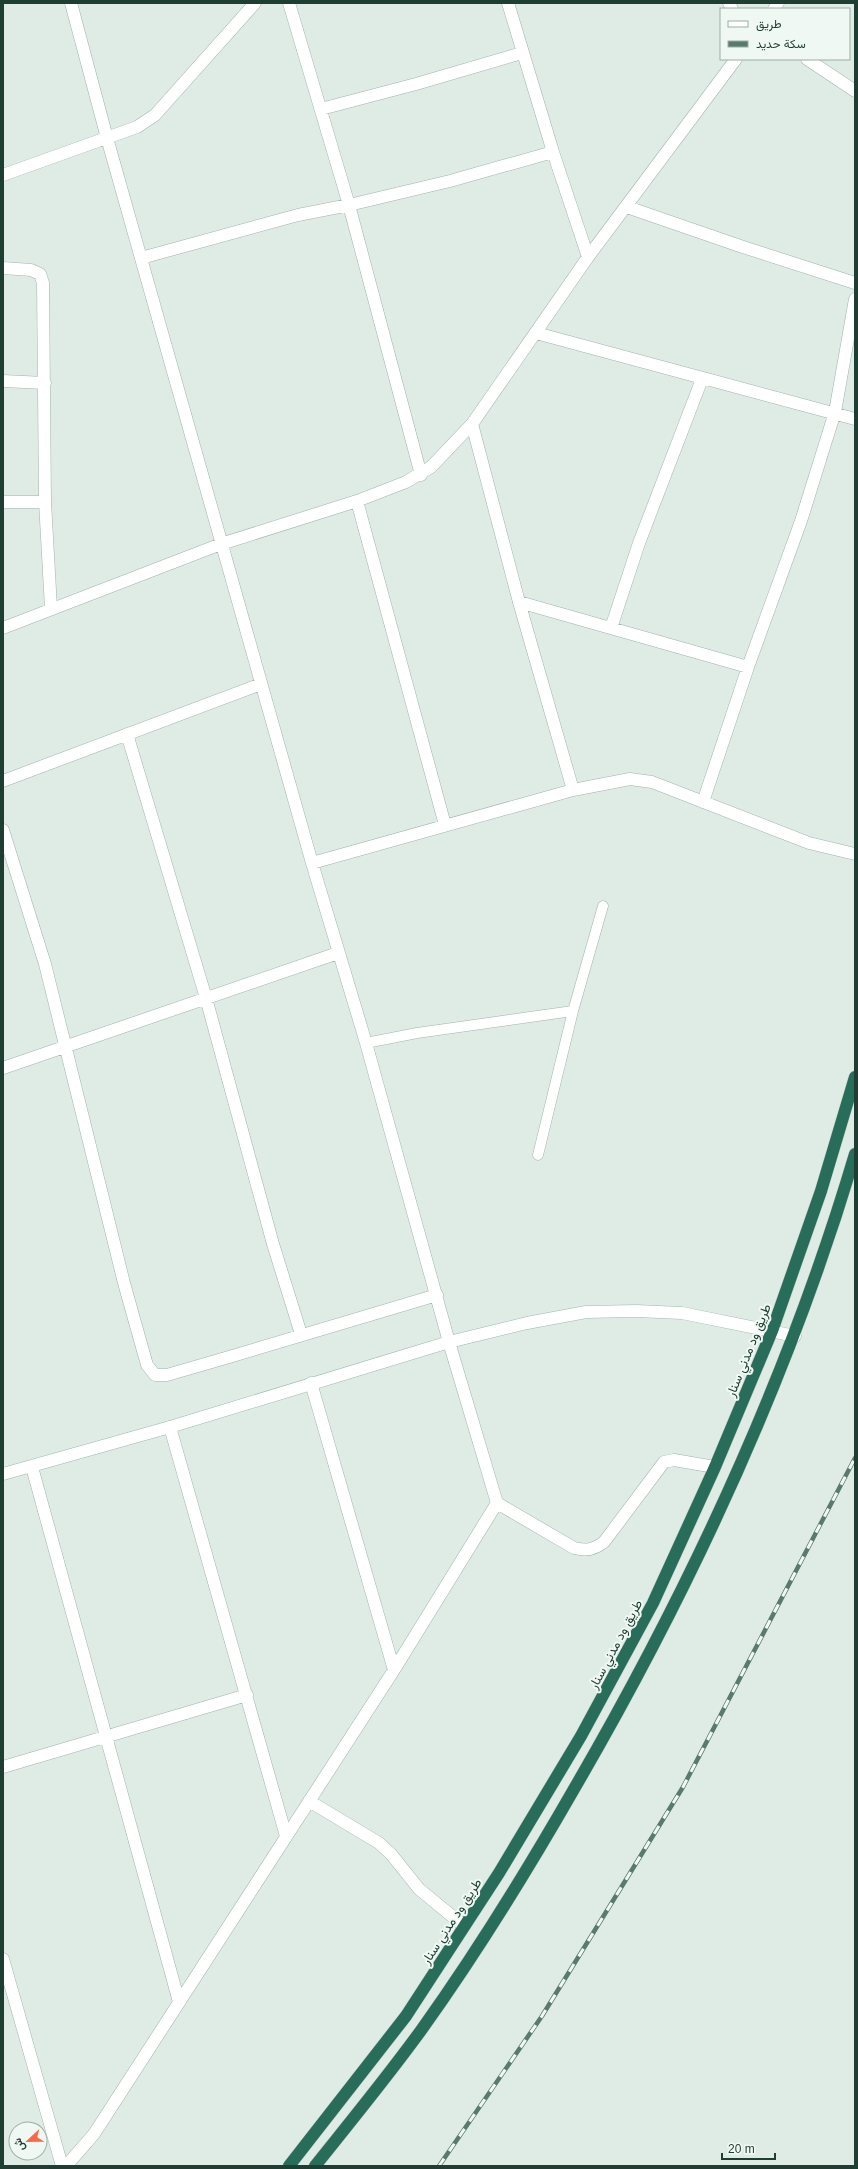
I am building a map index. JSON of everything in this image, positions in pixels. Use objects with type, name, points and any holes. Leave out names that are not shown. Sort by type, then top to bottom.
[{"type":"highway","name":"طريق ود مدني سنار","points":[[289,2166],[406,2016],[534,1816],[617,1672],[656,1596],[715,1467],[772,1331],[821,1191],[855,1077]]},
{"type":"highway","points":[[315,2166],[390,2073],[458,1977],[518,1883],[600,1745],[678,1600],[766,1406],[795,1336],[822,1261],[855,1154]]},
{"type":"street","points":[[71,3],[107,138],[221,544],[338,953],[366,1043],[449,1342],[497,1503],[574,1548],[584,1550],[595,1548],[604,1542],[664,1462],[674,1460],[715,1467]]},
{"type":"street","points":[[3,175],[137,127],[155,115],[255,3]]},
{"type":"street","points":[[289,3],[349,206],[421,475]]},
{"type":"street","points":[[508,3],[553,152],[588,257]]},
{"type":"street","points":[[320,110],[522,53]]},
{"type":"street","points":[[3,628],[51,608],[221,544],[357,501],[421,475],[431,467],[472,424],[588,257],[627,207],[735,60]]},
{"type":"street","points":[[808,60],[855,91]]},
{"type":"street","points":[[141,258],[298,215],[349,206],[450,181],[553,152]]},
{"type":"street","points":[[627,207],[743,248],[855,283]]},
{"type":"street","points":[[3,268],[31,270],[40,274],[43,283],[45,502],[51,608]]},
{"type":"street","points":[[703,802],[748,667],[801,521],[835,412],[855,299]]},
{"type":"street","points":[[536,333],[702,379],[835,412],[855,419]]},
{"type":"street","points":[[611,628],[639,543],[702,379]]},
{"type":"street","points":[[3,381],[44,383]]},
{"type":"street","points":[[472,424],[519,602],[573,790]]},
{"type":"street","points":[[357,501],[445,826]]},
{"type":"street","points":[[3,502],[45,502]]},
{"type":"street","points":[[519,602],[748,667]]},
{"type":"street","points":[[3,781],[261,684]]},
{"type":"street","points":[[127,734],[206,998],[273,1244],[300,1334]]},
{"type":"street","points":[[312,863],[573,790],[630,779],[652,782],[809,843],[855,854]]},
{"type":"street","points":[[3,830],[45,964],[124,1283],[147,1365],[155,1375],[167,1375],[300,1334],[437,1295]]},
{"type":"street","points":[[3,1068],[67,1048],[206,998],[338,953]]},
{"type":"street","points":[[3,1474],[170,1427],[449,1342],[527,1323],[586,1312],[636,1311],[682,1313],[795,1336]]},
{"type":"street","points":[[311,1383],[394,1670]]},
{"type":"street","points":[[170,1427],[286,1836]]},
{"type":"street","points":[[32,1466],[179,2002]]},
{"type":"street","points":[[66,2166],[94,2134],[394,1670],[497,1503]]},
{"type":"street","points":[[3,1767],[246,1695]]},
{"type":"street","points":[[309,1801],[379,1843],[391,1854],[418,1889],[464,1926]]},
{"type":"street","points":[[3,1958],[62,2166]]},
{"type":"lane","points":[[538,1155],[573,1011],[603,906]]},
{"type":"lane","points":[[366,1043],[417,1033],[573,1011]]},
{"type":"railway","points":[[439,2166],[542,2016],[683,1787],[855,1458]]}]
